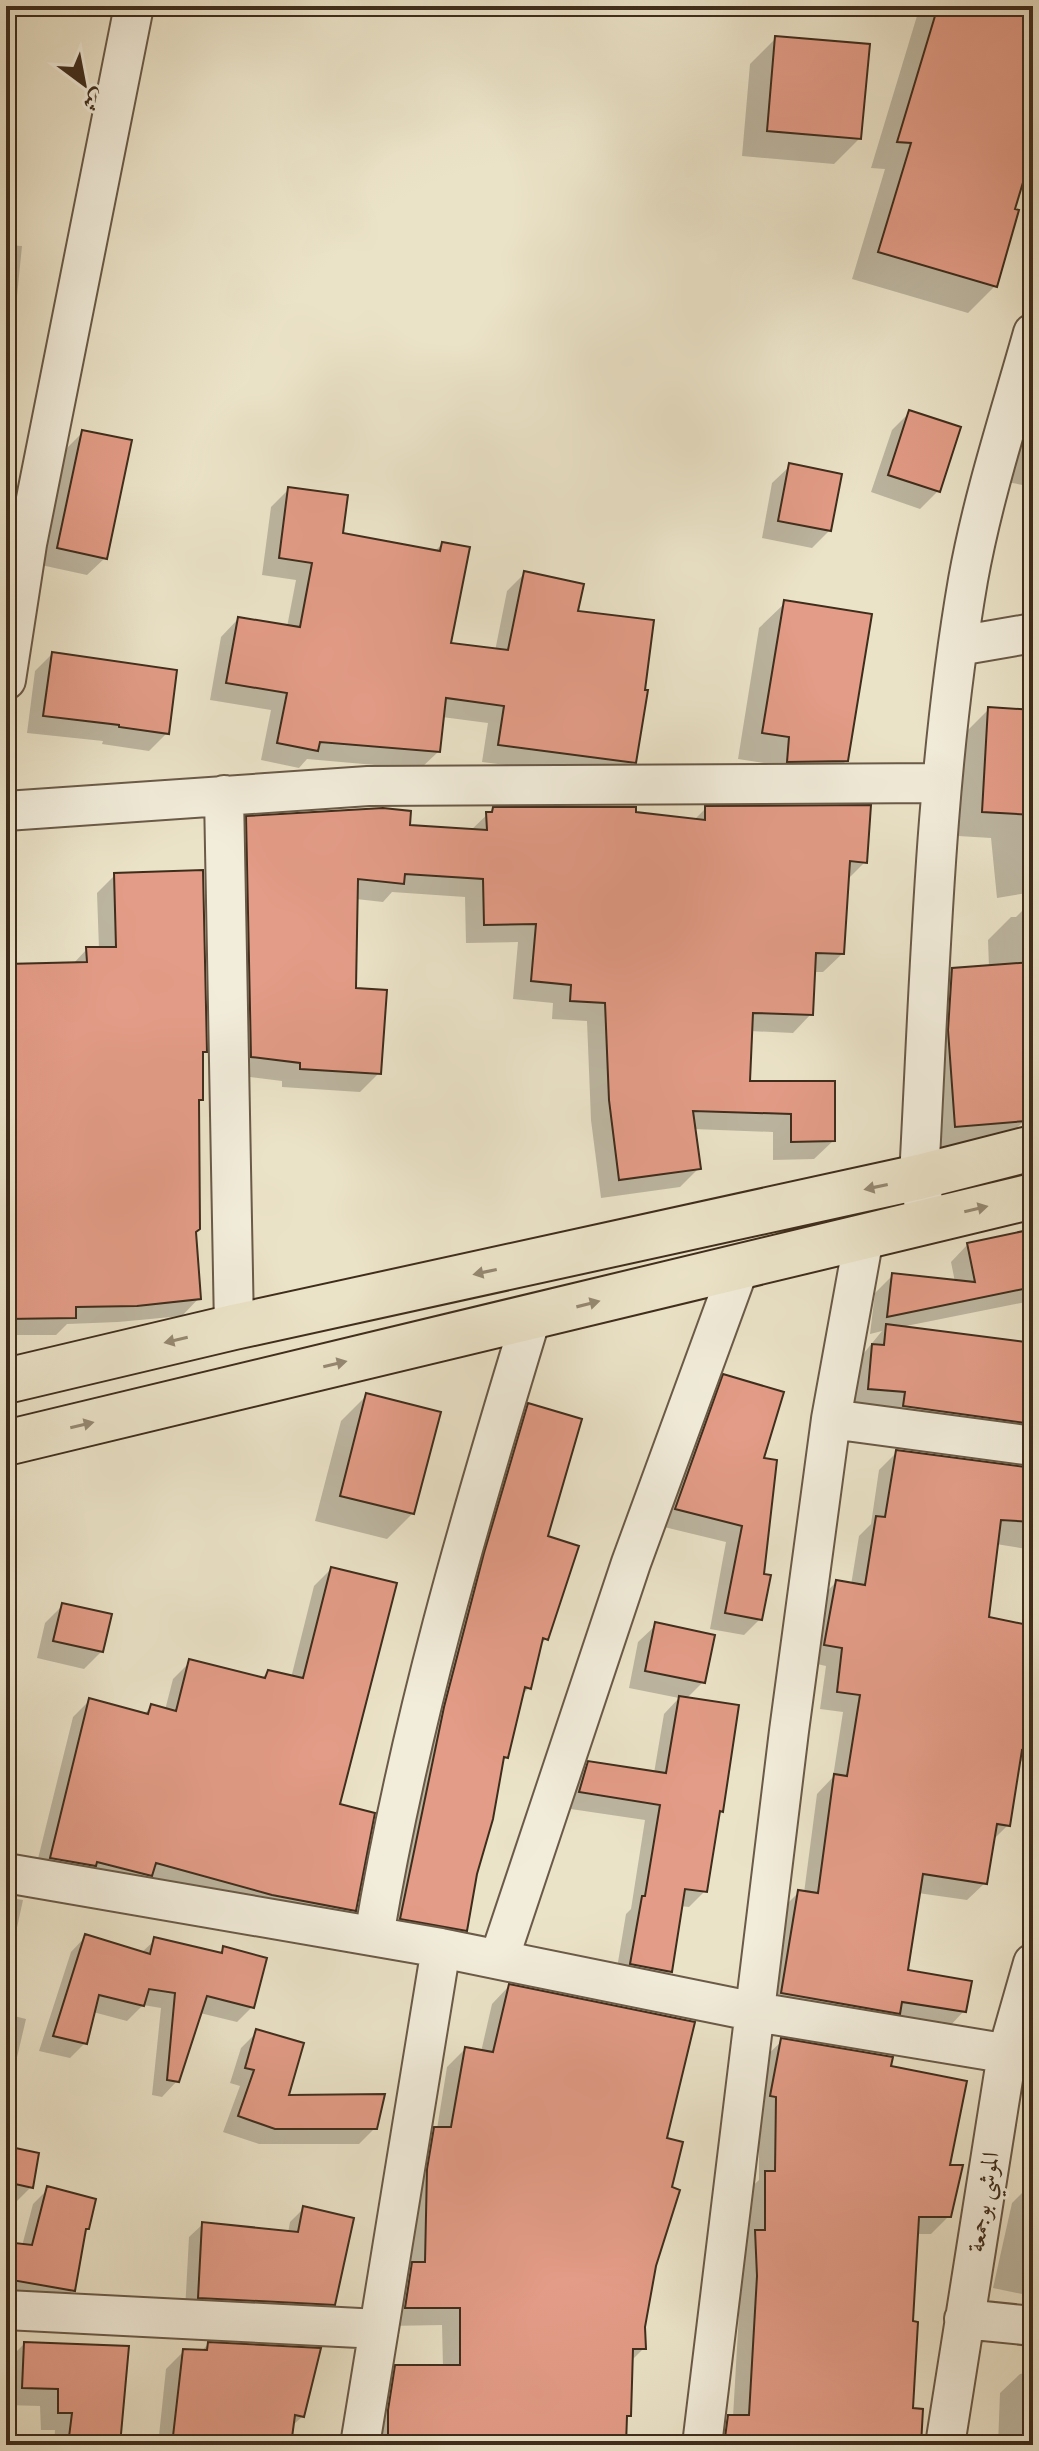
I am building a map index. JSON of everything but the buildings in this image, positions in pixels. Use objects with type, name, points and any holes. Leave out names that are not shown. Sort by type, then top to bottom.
[{"type":"main road","points":[[6,1381],[234,1327],[919,1177],[1033,1148]]},
{"type":"main road","points":[[6,1443],[1033,1196]]},
{"type":"street","points":[[6,680],[27,544],[134,6]]},
{"type":"street","points":[[926,1221],[919,1177],[942,783],[958,646],[979,523],[1033,333]]},
{"type":"street","points":[[958,646],[1033,633]]},
{"type":"street","points":[[6,811],[368,786],[942,783]]},
{"type":"street","points":[[224,795],[234,1327]]},
{"type":"street","points":[[702,2445],[789,1731],[831,1419],[864,1237]]},
{"type":"street","points":[[499,1959],[631,1563],[740,1265]]},
{"type":"street","points":[[374,1936],[396,1818],[435,1653],[470,1518],[531,1318]]},
{"type":"street","points":[[831,1419],[1033,1446]]},
{"type":"street","points":[[6,1873],[441,1948],[756,2012],[1020,2056]]},
{"type":"street","points":[[360,2445],[441,1948]]},
{"type":"street","name":"الموشي بوجمعة","points":[[945,2445],[964,2319],[1020,2056],[1033,1963]]},
{"type":"street","points":[[6,2310],[379,2329]]},
{"type":"street","points":[[964,2319],[1033,2326]]}]
